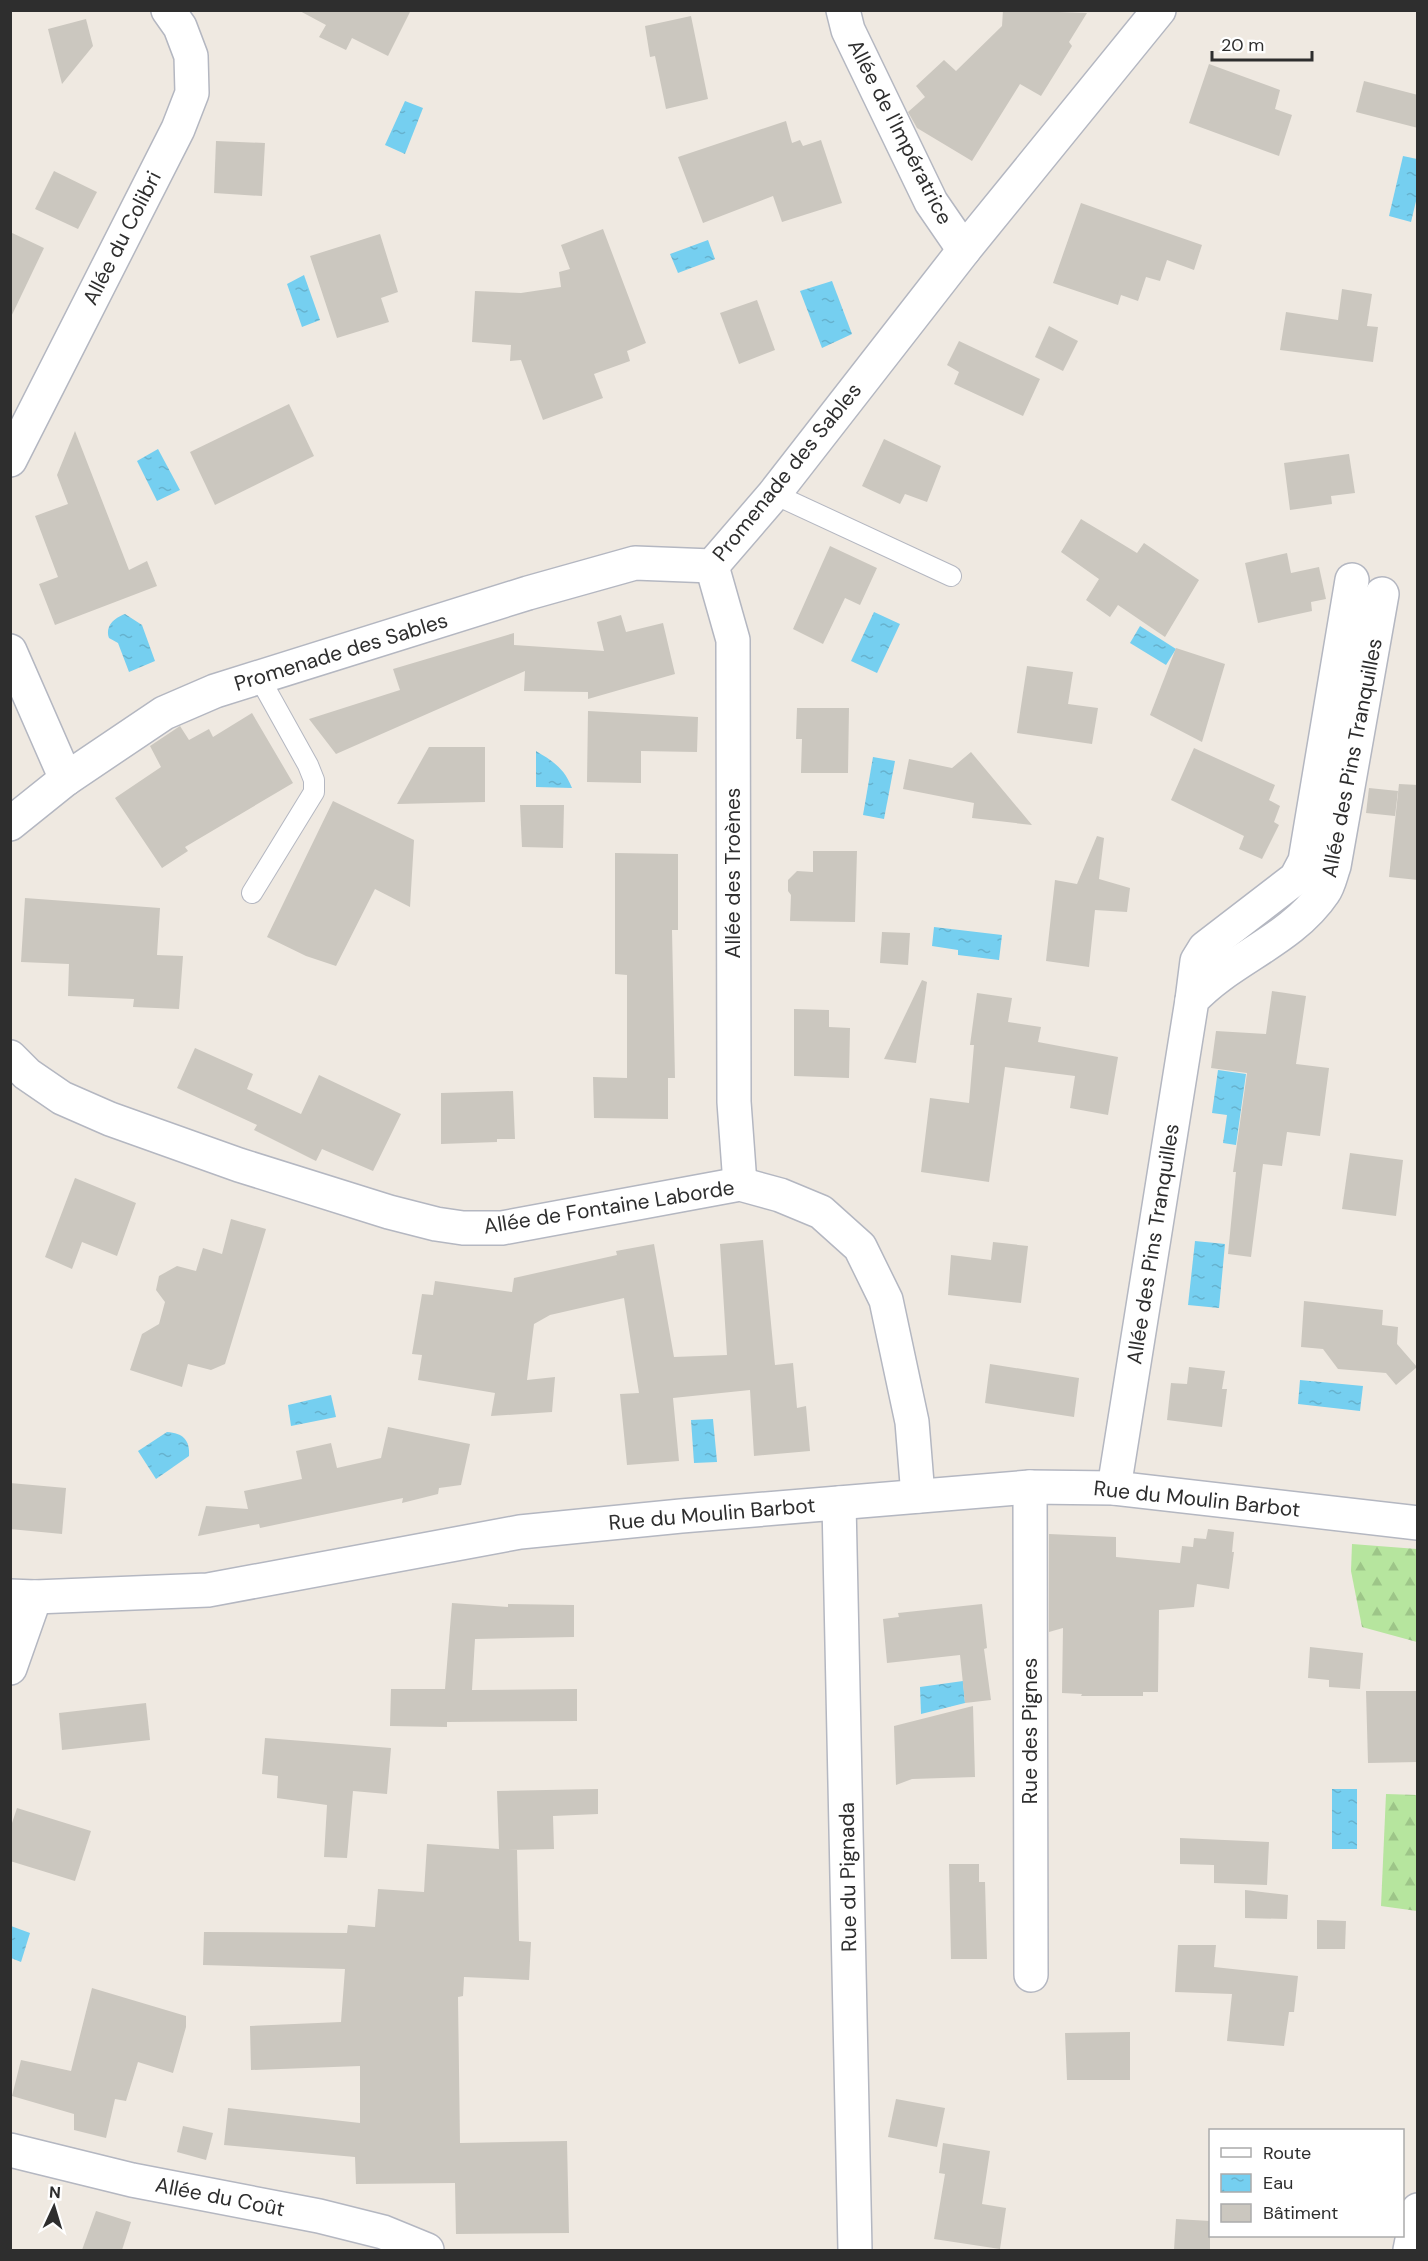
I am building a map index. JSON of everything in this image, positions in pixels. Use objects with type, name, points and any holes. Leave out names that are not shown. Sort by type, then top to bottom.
[{"type":"street","name":"Allée du Colibri","points":[[10,460],[178,129],[192,93],[191,57],[180,27],[168,10]]},
{"type":"street","name":"Allée de l'Impératrice","points":[[843,10],[848,30],[931,202],[964,249]]},
{"type":"street","name":"Promenade des Sables","points":[[10,824],[66,779],[164,713],[215,691],[528,593],[635,563],[712,566],[774,494],[964,249],[1159,10]]},
{"type":"street","name":"Allée des Troènes","points":[[712,566],[733,640],[734,1102],[740,1184]]},
{"type":"street","name":"Allée des Pins Tranquilles","points":[[1114,1488],[1197,961],[1205,948],[1296,878],[1305,861],[1352,580]]},
{"type":"street","name":"Allée des Pins Tranquilles","points":[[1192,1000],[1205,986],[1295,926],[1326,891],[1334,866],[1382,594]]},
{"type":"street","points":[[10,651],[66,779]]},
{"type":"street","name":"Allée de Fontaine Laborde","points":[[10,1057],[27,1074],[62,1098],[110,1119],[239,1165],[389,1212],[436,1224],[463,1228],[502,1228],[740,1184],[780,1195],[821,1212],[860,1247],[886,1300],[912,1422],[918,1496]]},
{"type":"street","name":"Rue du Moulin Barbot","points":[[23,1596],[207,1590],[520,1532],[1030,1487],[1114,1488],[1418,1523]]},
{"type":"street","name":"Rue des Pignes","points":[[1030,1487],[1031,1975]]},
{"type":"street","name":"Rue du Pignada","points":[[839,1503],[855,2250]]},
{"type":"street","points":[[10,1668],[23,1596]]},
{"type":"street","name":"Allée du Coût","points":[[10,2150],[132,2180],[319,2216],[383,2232],[427,2250]]},
{"type":"street","points":[[1410,2250],[1418,2210]]},
{"type":"lane","points":[[774,494],[951,576]]},
{"type":"lane","points":[[252,893],[314,792],[314,780],[308,765],[259,677]]},
{"type":"green space","points":[[1352,1544],[1417,1549],[1417,1642],[1362,1627],[1351,1571]]},
{"type":"green space","points":[[1386,1794],[1417,1795],[1417,1911],[1381,1906]]},
{"type":"water","points":[[405,101],[423,108],[405,154],[385,145]]},
{"type":"water","points":[[1403,156],[1417,159],[1417,197],[1411,222],[1389,216]]},
{"type":"water","points":[[708,240],[715,259],[678,273],[670,254]]},
{"type":"water","points":[[304,275],[320,320],[302,327],[287,284]]},
{"type":"water","points":[[832,281],[852,334],[822,348],[800,291]]},
{"type":"water","points":[[158,449],[180,490],[157,501],[137,461]]},
{"type":"water","points":[[874,612],[900,624],[877,673],[851,661]]},
{"type":"water","points":[[125,614],[142,625],[155,661],[129,672],[118,643],[109,638],[108,634],[111,623]]},
{"type":"water","points":[[1140,626],[1176,649],[1166,665],[1130,643]]},
{"type":"water","points":[[536,751],[558,766],[566,775],[572,788],[536,787]]},
{"type":"water","points":[[873,757],[895,761],[884,819],[863,815]]},
{"type":"water","points":[[934,927],[1002,935],[999,960],[958,955],[958,950],[932,946]]},
{"type":"water","points":[[1218,1070],[1246,1074],[1236,1145],[1223,1143],[1227,1115],[1212,1113]]},
{"type":"water","points":[[1195,1241],[1225,1244],[1219,1308],[1188,1305]]},
{"type":"water","points":[[1300,1380],[1363,1386],[1360,1411],[1298,1404]]},
{"type":"water","points":[[331,1395],[336,1417],[291,1426],[288,1405]]},
{"type":"water","points":[[713,1419],[717,1462],[694,1463],[691,1420]]},
{"type":"water","points":[[167,1432],[184,1438],[187,1442],[189,1456],[156,1479],[138,1451]]},
{"type":"water","points":[[963,1681],[965,1703],[921,1714],[920,1687]]},
{"type":"water","points":[[1332,1789],[1357,1789],[1357,1849],[1332,1849]]},
{"type":"water","points":[[11,1926],[30,1933],[21,1962],[11,1958]]},
{"type":"building","points":[[298,10],[411,10],[388,56],[352,38],[346,50],[319,37],[326,25]]},
{"type":"building","points":[[1003,10],[1087,13],[1069,42],[1072,46],[1041,96],[1020,84],[972,161],[917,128],[908,112],[925,97],[916,86],[944,60],[956,71],[1002,26]]},
{"type":"building","points":[[691,16],[708,99],[666,109],[655,56],[650,57],[645,26]]},
{"type":"building","points":[[86,19],[93,46],[62,84],[48,29]]},
{"type":"building","points":[[1209,64],[1280,90],[1275,109],[1292,115],[1279,156],[1189,123]]},
{"type":"building","points":[[1364,81],[1418,95],[1418,128],[1356,112]]},
{"type":"building","points":[[786,121],[792,143],[800,140],[803,146],[821,140],[842,203],[782,222],[773,196],[703,223],[678,157]]},
{"type":"building","points":[[216,141],[265,143],[262,196],[214,193]]},
{"type":"building","points":[[54,171],[97,192],[78,229],[35,209]]},
{"type":"building","points":[[1081,203],[1202,245],[1194,270],[1167,260],[1160,281],[1146,277],[1138,301],[1121,295],[1118,305],[1053,283]]},
{"type":"building","points":[[603,229],[646,343],[627,351],[630,361],[594,374],[603,398],[543,420],[521,360],[510,361],[511,345],[472,342],[475,291],[521,293],[561,287],[559,272],[570,269],[561,245]]},
{"type":"building","points":[[10,232],[44,248],[10,319]]},
{"type":"building","points":[[380,234],[398,292],[381,298],[389,322],[337,338],[310,256]]},
{"type":"building","points":[[1342,289],[1372,294],[1367,326],[1378,327],[1373,362],[1280,350],[1286,312],[1338,320]]},
{"type":"building","points":[[757,300],[775,350],[739,364],[720,313]]},
{"type":"building","points":[[1049,326],[1078,341],[1063,371],[1035,357]]},
{"type":"building","points":[[959,341],[1040,379],[1023,416],[954,384],[959,372],[947,365]]},
{"type":"building","points":[[289,404],[314,456],[215,505],[190,452]]},
{"type":"building","points":[[75,431],[129,570],[147,561],[157,586],[55,625],[39,584],[58,577],[35,516],[68,504],[57,475]]},
{"type":"building","points":[[884,439],[941,466],[927,502],[905,494],[900,504],[862,486]]},
{"type":"building","points":[[1349,454],[1355,493],[1331,496],[1332,504],[1290,510],[1284,463]]},
{"type":"building","points":[[1081,519],[1137,553],[1144,543],[1199,580],[1165,637],[1118,605],[1110,617],[1086,600],[1099,579],[1061,552]]},
{"type":"building","points":[[830,546],[877,568],[860,605],[845,598],[823,644],[793,629]]},
{"type":"building","points":[[1287,553],[1291,573],[1319,567],[1326,599],[1311,602],[1312,611],[1258,623],[1245,563]]},
{"type":"building","points":[[621,615],[626,632],[663,623],[675,674],[588,699],[588,692],[524,691],[525,671],[336,754],[309,719],[400,690],[393,669],[514,633],[514,645],[604,651],[597,622]]},
{"type":"building","points":[[1176,648],[1225,664],[1202,742],[1150,715]]},
{"type":"building","points":[[1027,666],[1073,672],[1068,704],[1098,708],[1092,744],[1017,733]]},
{"type":"building","points":[[797,708],[849,708],[848,773],[801,773],[802,739],[796,739]]},
{"type":"building","points":[[588,711],[698,717],[697,752],[641,751],[641,783],[587,782]]},
{"type":"building","points":[[252,713],[293,783],[185,847],[188,851],[162,868],[115,798],[161,767],[150,746],[180,726],[189,740],[209,729],[213,737]]},
{"type":"building","points":[[429,747],[485,747],[485,802],[397,804]]},
{"type":"building","points":[[1194,748],[1275,785],[1269,800],[1280,806],[1274,822],[1279,825],[1262,859],[1239,849],[1244,836],[1171,800]]},
{"type":"building","points":[[971,752],[1032,825],[972,818],[974,803],[903,789],[909,759],[952,768]]},
{"type":"building","points":[[1399,784],[1418,785],[1418,880],[1389,877]]},
{"type":"building","points":[[1369,788],[1398,791],[1395,816],[1366,813]]},
{"type":"building","points":[[333,801],[414,840],[410,907],[375,889],[336,966],[306,956],[267,937]]},
{"type":"building","points":[[520,805],[564,805],[563,848],[522,847]]},
{"type":"building","points":[[1097,836],[1104,838],[1099,879],[1130,888],[1127,912],[1095,910],[1089,967],[1046,961],[1055,880],[1077,884]]},
{"type":"building","points":[[813,851],[857,851],[855,922],[790,921],[791,895],[788,891],[788,880],[797,871],[813,872]]},
{"type":"building","points":[[615,853],[678,854],[678,930],[672,930],[675,1078],[668,1078],[668,1119],[594,1118],[593,1077],[627,1078],[627,975],[615,974]]},
{"type":"building","points":[[25,898],[160,908],[157,955],[183,956],[179,1009],[133,1007],[134,999],[68,996],[69,964],[21,962]]},
{"type":"building","points":[[882,932],[910,933],[908,965],[880,963]]},
{"type":"building","points":[[922,980],[927,982],[916,1063],[884,1059]]},
{"type":"building","points":[[1272,991],[1306,996],[1296,1064],[1329,1068],[1320,1136],[1287,1132],[1282,1166],[1263,1164],[1251,1257],[1228,1254],[1236,1172],[1233,1172],[1247,1073],[1211,1068],[1216,1031],[1266,1034]]},
{"type":"building","points":[[977,993],[1012,998],[1008,1022],[1041,1027],[1038,1042],[1118,1057],[1108,1115],[1070,1108],[1075,1076],[1005,1067],[989,1182],[921,1172],[930,1098],[969,1103],[974,1045],[970,1045]]},
{"type":"building","points":[[794,1009],[829,1010],[829,1027],[850,1028],[849,1078],[794,1076]]},
{"type":"building","points":[[195,1048],[253,1074],[247,1089],[301,1114],[319,1075],[401,1114],[373,1171],[322,1149],[316,1161],[254,1130],[257,1125],[177,1088]]},
{"type":"building","points":[[513,1091],[515,1139],[441,1144],[441,1093]]},
{"type":"building","points":[[1350,1153],[1403,1160],[1396,1216],[1342,1209]]},
{"type":"building","points":[[75,1178],[136,1203],[117,1256],[82,1242],[72,1269],[45,1257]]},
{"type":"building","points":[[231,1219],[266,1229],[225,1364],[211,1370],[188,1364],[182,1387],[130,1370],[142,1334],[159,1324],[165,1302],[156,1290],[159,1276],[177,1266],[196,1271],[203,1248],[222,1254]]},
{"type":"building","points":[[763,1240],[775,1365],[793,1363],[797,1408],[806,1406],[810,1451],[754,1456],[750,1390],[673,1398],[679,1461],[627,1465],[620,1394],[639,1393],[624,1298],[550,1315],[534,1324],[527,1380],[555,1377],[552,1412],[491,1416],[495,1393],[418,1380],[422,1355],[412,1354],[422,1294],[433,1295],[435,1281],[512,1292],[514,1278],[617,1255],[616,1251],[654,1244],[674,1357],[727,1355],[720,1244]]},
{"type":"building","points":[[993,1242],[1028,1246],[1021,1303],[948,1295],[951,1255],[991,1260]]},
{"type":"building","points":[[1304,1301],[1383,1310],[1382,1325],[1398,1327],[1397,1344],[1417,1367],[1396,1385],[1386,1373],[1338,1369],[1323,1349],[1301,1347]]},
{"type":"building","points":[[990,1364],[1079,1378],[1074,1417],[985,1403]]},
{"type":"building","points":[[1189,1367],[1225,1371],[1222,1389],[1227,1389],[1222,1427],[1167,1420],[1171,1383],[1187,1384]]},
{"type":"building","points":[[388,1427],[470,1444],[461,1485],[439,1488],[438,1494],[402,1503],[403,1498],[260,1528],[259,1524],[198,1536],[206,1506],[248,1509],[244,1491],[302,1479],[296,1451],[331,1443],[337,1468],[381,1458]]},
{"type":"building","points":[[10,1483],[66,1488],[62,1534],[10,1529]]},
{"type":"building","points":[[1208,1529],[1234,1532],[1229,1589],[1197,1584],[1194,1607],[1159,1610],[1158,1692],[1143,1692],[1143,1696],[1081,1696],[1082,1694],[1062,1693],[1063,1628],[1049,1632],[1049,1534],[1116,1537],[1116,1557],[1180,1563],[1182,1546],[1193,1547],[1194,1538],[1206,1539]]},
{"type":"building","points":[[452,1603],[508,1607],[508,1604],[574,1605],[574,1637],[475,1639],[472,1690],[577,1689],[577,1721],[447,1722],[447,1727],[390,1726],[391,1689],[445,1689]]},
{"type":"building","points":[[982,1604],[987,1648],[984,1649],[991,1700],[965,1703],[960,1655],[887,1663],[883,1619],[899,1617],[898,1613]]},
{"type":"building","points":[[1310,1647],[1363,1653],[1360,1689],[1329,1687],[1329,1680],[1308,1678]]},
{"type":"building","points":[[1366,1691],[1418,1691],[1418,1762],[1368,1763]]},
{"type":"building","points":[[146,1703],[150,1740],[62,1750],[59,1713]]},
{"type":"building","points":[[973,1706],[975,1777],[912,1779],[896,1785],[894,1726]]},
{"type":"building","points":[[265,1738],[391,1748],[387,1794],[353,1791],[347,1858],[324,1857],[327,1805],[277,1798],[278,1776],[262,1774]]},
{"type":"building","points":[[598,1789],[598,1814],[553,1816],[554,1849],[506,1850],[517,1850],[519,1941],[531,1942],[529,1980],[464,1977],[463,1996],[458,1997],[460,2143],[567,2141],[569,2233],[456,2234],[455,2183],[356,2184],[355,2157],[224,2145],[228,2108],[360,2123],[360,2066],[251,2070],[250,2026],[341,2022],[345,1969],[203,1965],[204,1932],[347,1933],[348,1925],[375,1927],[378,1889],[424,1892],[427,1844],[499,1849],[497,1791]]},
{"type":"building","points":[[17,1808],[91,1831],[75,1881],[10,1861],[10,1829]]},
{"type":"building","points":[[1180,1838],[1269,1842],[1267,1885],[1214,1883],[1214,1865],[1180,1864]]},
{"type":"building","points":[[949,1864],[979,1864],[979,1882],[985,1882],[987,1959],[951,1959]]},
{"type":"building","points":[[1245,1890],[1288,1895],[1287,1919],[1245,1918]]},
{"type":"building","points":[[1317,1920],[1346,1921],[1345,1949],[1317,1949]]},
{"type":"building","points":[[1178,1945],[1216,1945],[1214,1967],[1298,1976],[1294,2012],[1289,2012],[1284,2046],[1227,2041],[1232,1994],[1175,1992]]},
{"type":"building","points":[[92,1988],[186,2016],[186,2027],[173,2073],[138,2062],[126,2101],[115,2099],[106,2138],[74,2130],[74,2114],[12,2096],[21,2060],[71,2071]]},
{"type":"building","points":[[1130,2032],[1130,2080],[1067,2080],[1065,2033]]},
{"type":"building","points":[[896,2099],[945,2108],[937,2147],[888,2137]]},
{"type":"building","points":[[183,2126],[213,2133],[206,2160],[177,2152]]},
{"type":"building","points":[[943,2143],[990,2151],[982,2204],[1006,2208],[1000,2249],[934,2239],[945,2174],[939,2173]]},
{"type":"building","points":[[96,2211],[131,2222],[122,2250],[82,2250]]},
{"type":"building","points":[[1176,2219],[1209,2221],[1210,2250],[1174,2250]]}]
